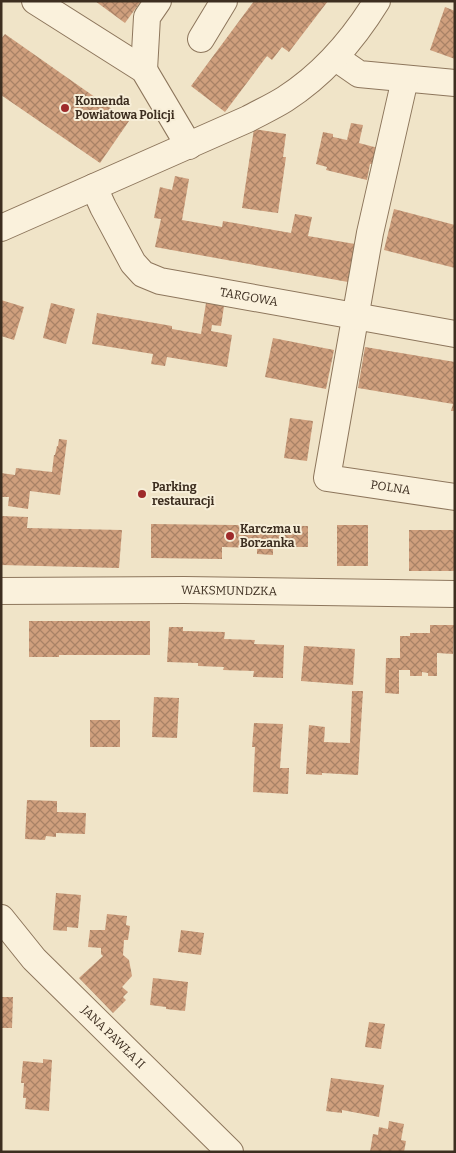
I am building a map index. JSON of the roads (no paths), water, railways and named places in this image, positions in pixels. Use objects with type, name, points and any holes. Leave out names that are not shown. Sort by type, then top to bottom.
[{"type":"street","points":[[144,70],[147,17],[158,1]]},
{"type":"street","points":[[201,39],[224,1]]},
{"type":"street","points":[[1,228],[189,146],[248,119],[285,99],[310,81],[336,58],[377,1]]},
{"type":"street","points":[[46,4],[144,70],[189,146]]},
{"type":"street","points":[[336,58],[358,74],[455,83]]},
{"type":"street","points":[[356,316],[370,234],[405,79]]},
{"type":"street","name":"TARGOWA","points":[[94,187],[133,263],[144,274],[160,281],[455,334]]},
{"type":"street","name":"POLNA","points":[[356,316],[327,478],[455,497]]},
{"type":"street","name":"WAKSMUNDZKA","points":[[1,591],[184,590],[455,594]]},
{"type":"street","name":"JANA PAWŁA II","points":[[1,918],[34,959],[230,1152]]},
{"type":"place","name":"Komenda Powiatowa Policji","points":[[65,108]]},
{"type":"place","name":"Parking restauracji","points":[[142,494]]},
{"type":"place","name":"Karczma u Borzanka","points":[[230,536]]}]
